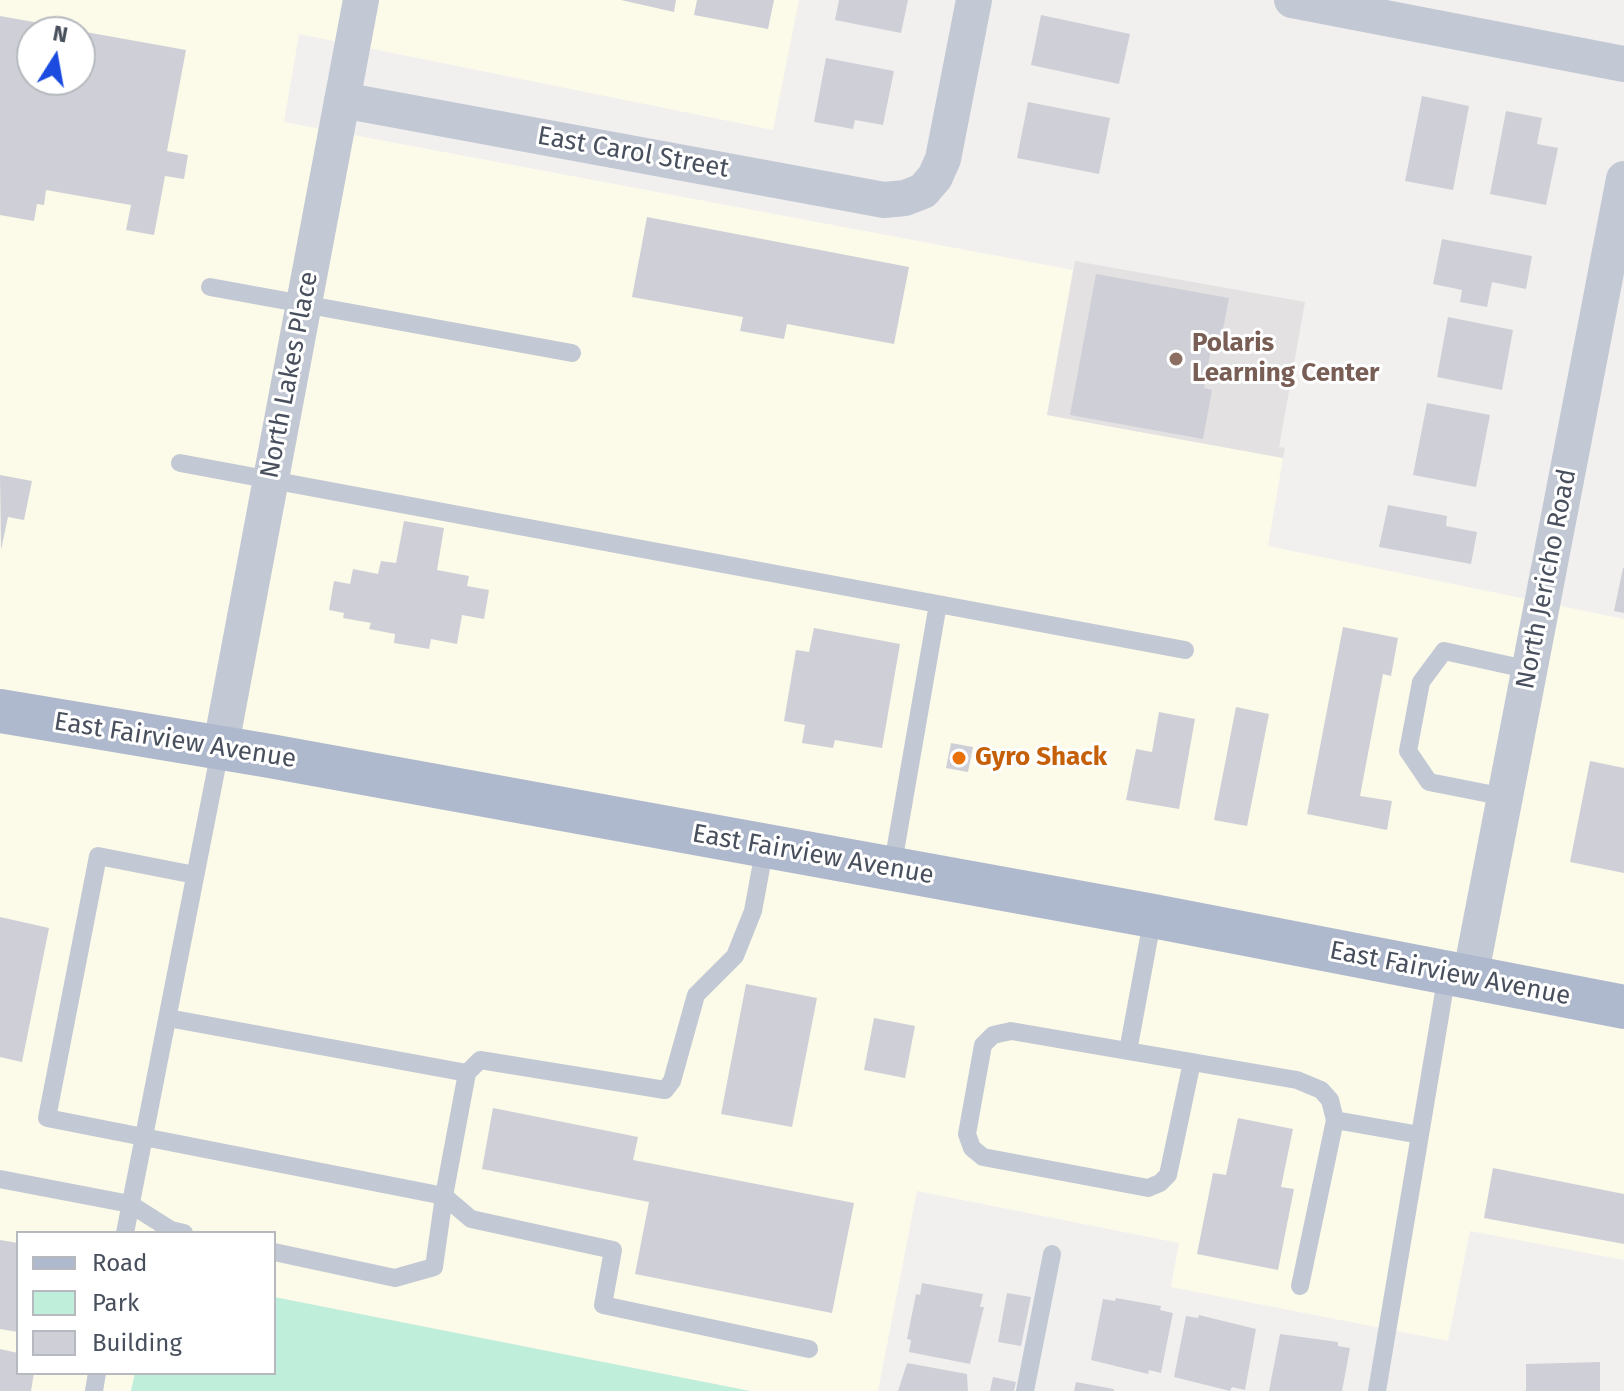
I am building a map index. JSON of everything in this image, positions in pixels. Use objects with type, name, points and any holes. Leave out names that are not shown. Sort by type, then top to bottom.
[{"type":"main road","name":"East Fairview Avenue","points":[[0,711],[220,750],[284,758],[1153,916],[1624,1007]]},
{"type":"street","name":"North Lakes Place","points":[[220,750],[361,0]]},
{"type":"street","name":"East Carol Street","points":[[342,100],[884,200],[923,191],[943,159],[974,0]]},
{"type":"street","points":[[1292,0],[1340,5],[1624,64]]},
{"type":"street","name":"North Jericho Road","points":[[1458,976],[1505,797],[1624,179]]},
{"type":"lane","points":[[210,287],[572,353]]},
{"type":"lane","points":[[180,463],[1185,650]]},
{"type":"lane","points":[[892,870],[938,604]]},
{"type":"lane","points":[[1505,797],[1429,782],[1408,751],[1421,682],[1444,651],[1530,670]]},
{"type":"lane","points":[[125,1231],[220,750]]},
{"type":"lane","points":[[276,1252],[395,1278],[434,1267],[467,1073],[480,1060],[665,1090],[672,1081],[696,995],[735,956],[753,911],[765,846]]},
{"type":"lane","points":[[195,875],[98,856],[47,1118],[444,1196],[471,1219],[613,1250],[603,1305],[809,1349]]},
{"type":"lane","points":[[1128,1051],[1153,916]]},
{"type":"lane","points":[[1377,1391],[1420,1135],[1458,976]]},
{"type":"lane","points":[[168,1018],[467,1073]]},
{"type":"lane","points":[[1192,1062],[1168,1175],[1148,1188],[983,1157],[972,1148],[967,1134],[983,1045],[993,1035],[1011,1031],[1128,1051],[1297,1080],[1321,1090],[1330,1100],[1335,1120],[1300,1286]]},
{"type":"lane","points":[[1335,1120],[1420,1135]]},
{"type":"lane","points":[[0,1179],[130,1204],[175,1231]]},
{"type":"lane","points":[[1025,1391],[1052,1254]]},
{"type":"shaded area","points":[[0,0],[799,0],[773,130],[299,34],[284,122],[1073,270],[1047,415],[1283,458],[1268,546],[1624,619],[1624,1260],[1470,1231],[1448,1341],[1171,1287],[1179,1243],[917,1191],[878,1391],[750,1391],[276,1297],[276,1231],[16,1231],[16,1375],[135,1375],[131,1391],[0,1391]]},
{"type":"shaded area","name":"Polaris Learning Center","points":[[1075,261],[1305,302],[1279,447],[1285,448],[1283,458],[1047,415]]},
{"type":"green space","points":[[276,1297],[750,1391],[131,1391],[135,1375],[276,1375]]},
{"type":"building","points":[[621,0],[676,0],[674,12]]},
{"type":"building","points":[[697,0],[774,0],[768,29],[694,15]]},
{"type":"building","points":[[839,0],[908,0],[901,33],[835,20]]},
{"type":"building","points":[[1041,15],[1130,34],[1119,84],[1031,65]]},
{"type":"building","points":[[0,16],[16,19],[16,96],[96,96],[96,34],[186,50],[167,151],[188,155],[184,179],[165,176],[154,235],[126,230],[131,205],[46,190],[44,205],[37,204],[34,221],[0,215]]},
{"type":"building","points":[[826,58],[894,71],[883,125],[855,120],[853,129],[814,122]]},
{"type":"building","points":[[1422,96],[1469,106],[1453,190],[1405,181]]},
{"type":"building","points":[[1028,102],[1110,118],[1099,174],[1017,158]]},
{"type":"building","points":[[1506,111],[1542,118],[1537,144],[1558,148],[1546,205],[1490,194]]},
{"type":"building","points":[[647,217],[909,267],[894,344],[787,324],[784,339],[740,331],[743,317],[632,297]]},
{"type":"building","points":[[1442,239],[1532,256],[1526,289],[1492,282],[1487,307],[1460,302],[1462,290],[1433,284]]},
{"type":"building","points":[[1096,274],[1229,298],[1220,345],[1212,344],[1204,388],[1212,390],[1203,439],[1070,415]]},
{"type":"building","points":[[1448,317],[1513,330],[1502,390],[1437,377]]},
{"type":"building","points":[[1427,403],[1490,415],[1476,487],[1413,475]]},
{"type":"building","points":[[0,475],[32,481],[24,520],[8,517],[1,550]]},
{"type":"building","points":[[1388,505],[1447,516],[1446,526],[1477,532],[1471,564],[1379,547]]},
{"type":"building","points":[[404,521],[444,528],[437,570],[469,576],[467,586],[489,590],[484,619],[462,615],[457,644],[431,639],[429,649],[394,643],[395,634],[369,629],[371,623],[343,618],[344,613],[329,610],[334,581],[350,584],[353,569],[378,574],[381,561],[396,563]]},
{"type":"building","points":[[1624,568],[1624,613],[1614,611]]},
{"type":"building","points":[[1343,627],[1398,638],[1391,676],[1383,674],[1360,796],[1392,801],[1387,830],[1307,814]]},
{"type":"building","points":[[814,628],[900,644],[882,748],[835,740],[833,748],[802,743],[805,725],[784,721],[796,650],[809,652]]},
{"type":"building","points":[[1236,707],[1269,714],[1247,826],[1214,820]]},
{"type":"building","points":[[1159,712],[1195,719],[1179,809],[1126,800],[1136,749],[1152,752]]},
{"type":"building","name":"Gyro Shack","points":[[951,743],[973,747],[968,772],[946,768]]},
{"type":"building","points":[[1590,761],[1624,768],[1624,873],[1570,862]]},
{"type":"building","points":[[0,917],[49,928],[22,1062],[0,1057]]},
{"type":"building","points":[[746,984],[817,998],[792,1127],[721,1114]]},
{"type":"building","points":[[874,1018],[915,1026],[905,1078],[864,1070]]},
{"type":"building","points":[[493,1108],[638,1137],[633,1160],[854,1203],[832,1313],[635,1274],[649,1202],[482,1169]]},
{"type":"building","points":[[1238,1118],[1293,1129],[1281,1187],[1294,1189],[1278,1270],[1197,1254],[1213,1173],[1226,1175]]},
{"type":"building","points":[[1493,1168],[1624,1194],[1624,1244],[1484,1218]]},
{"type":"building","points":[[0,1240],[16,1243],[16,1332],[0,1329]]},
{"type":"building","points":[[922,1283],[983,1294],[980,1307],[984,1307],[970,1364],[909,1352],[911,1340],[907,1339],[916,1294],[920,1295]]},
{"type":"building","points":[[1007,1293],[1031,1297],[1021,1346],[998,1342]]},
{"type":"building","points":[[1116,1298],[1161,1306],[1160,1310],[1173,1313],[1161,1373],[1149,1370],[1148,1374],[1091,1360],[1103,1299],[1115,1301]]},
{"type":"building","points":[[1199,1315],[1256,1329],[1245,1390],[1232,1387],[1230,1391],[1174,1377],[1186,1316],[1198,1318]]},
{"type":"building","points":[[1280,1334],[1338,1342],[1338,1346],[1350,1348],[1342,1391],[1269,1391]]},
{"type":"building","points":[[0,1349],[16,1353],[16,1375],[34,1375],[31,1391],[0,1391]]},
{"type":"building","points":[[1600,1362],[1600,1391],[1526,1391],[1526,1364]]},
{"type":"building","points":[[907,1363],[967,1374],[968,1391],[898,1391]]},
{"type":"building","points":[[993,1377],[1016,1382],[1014,1391],[990,1391]]},
{"type":"building","points":[[1076,1382],[1114,1389],[1114,1391],[1074,1391]]},
{"type":"place","name":"Polaris Learning Center","points":[[1176,359]]},
{"type":"place","name":"Gyro Shack","points":[[959,758]]}]
